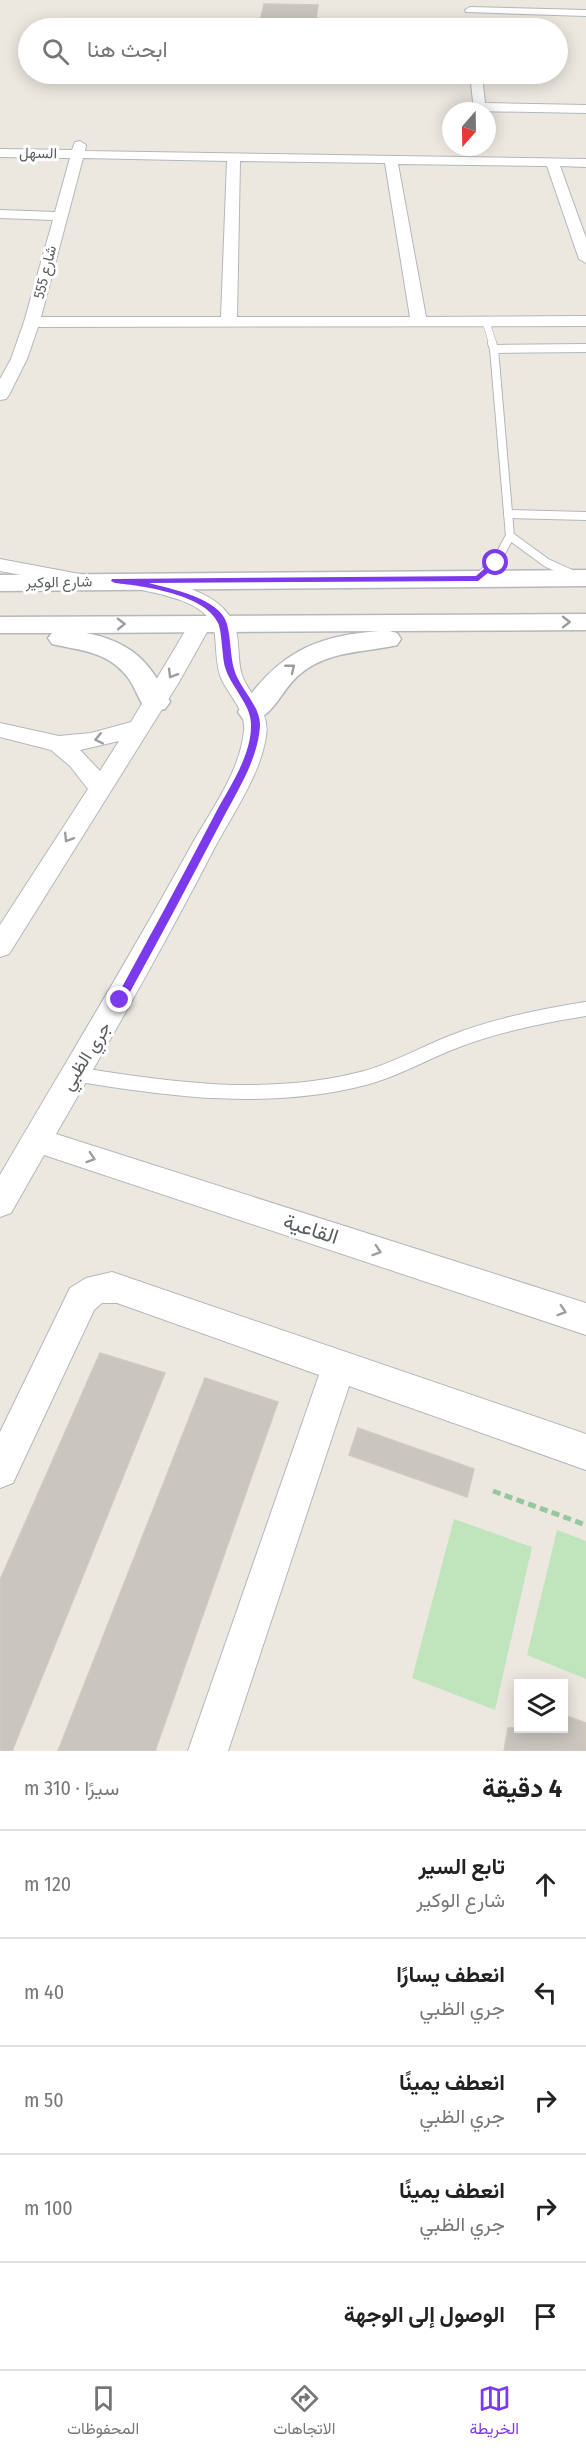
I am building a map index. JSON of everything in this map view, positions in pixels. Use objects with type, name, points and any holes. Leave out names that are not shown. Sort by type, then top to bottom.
[{"type":"main road","name":"شارع الوكير","points":[[0,583],[478,578],[584,584]]},
{"type":"main road","points":[[213,620],[250,600],[271,597],[584,584]]},
{"type":"main road","points":[[0,625],[213,620],[586,622]]},
{"type":"main road","points":[[253,712],[278,679],[291,667],[305,658],[333,648],[365,641],[505,632],[527,622]]},
{"type":"main road","points":[[0,636],[72,638],[100,645],[119,653],[136,666],[147,682],[155,702]]},
{"type":"street","points":[[470,10],[586,13]]},
{"type":"street","points":[[477,84],[479,102]]},
{"type":"street","points":[[496,109],[586,109]]},
{"type":"street","name":"السهل","points":[[0,153],[79,149],[234,157],[586,163]]},
{"type":"street","name":"شارع 555","points":[[0,396],[19,358],[32,322],[79,149]]},
{"type":"street","points":[[485,156],[486,161]]},
{"type":"street","points":[[229,322],[234,157]]},
{"type":"street","points":[[390,159],[419,323]]},
{"type":"street","points":[[552,162],[586,259]]},
{"type":"street","points":[[0,214],[60,216]]},
{"type":"street","points":[[32,322],[586,321]]},
{"type":"street","points":[[0,565],[88,582]]},
{"type":"street","points":[[115,581],[144,584],[187,596],[204,604],[213,620],[232,679],[253,712]]},
{"type":"street","points":[[0,947],[137,728],[213,620]]},
{"type":"street","name":"جري الظبي","points":[[0,1203],[174,904],[238,779],[255,735],[253,712]]},
{"type":"street","points":[[0,730],[59,744],[100,739],[137,728]]},
{"type":"street","points":[[59,744],[78,760],[100,787]]},
{"type":"street","name":"القاعية","points":[[36,1140],[586,1319]]},
{"type":"street","points":[[0,1470],[82,1299],[96,1289],[117,1288],[586,1452]]},
{"type":"street","points":[[207,1751],[339,1365]]},
{"type":"lane","points":[[478,578],[496,563],[506,548],[510,536],[494,349],[486,322]]},
{"type":"lane","points":[[494,349],[586,348]]},
{"type":"lane","points":[[508,514],[586,516]]},
{"type":"lane","points":[[510,536],[547,563],[584,584]]},
{"type":"lane","points":[[75,1074],[182,1089],[304,1090],[367,1077],[452,1042],[511,1023],[586,1009]]},
{"type":"path","points":[[493,1491],[586,1525]]},
{"type":"green space","points":[[454,1519],[532,1547],[495,1710],[412,1678]]},
{"type":"green space","points":[[557,1530],[586,1541],[586,1679],[527,1655]]},
{"type":"building","points":[[264,4],[318,5],[316,18],[261,18]]},
{"type":"building","points":[[100,1353],[165,1373],[12,1751],[0,1751],[0,1580]]},
{"type":"building","points":[[205,1378],[278,1402],[155,1751],[58,1751]]},
{"type":"building","points":[[358,1428],[474,1469],[467,1497],[349,1455]]},
{"type":"building","points":[[568,1716],[586,1723],[586,1751],[504,1751],[508,1728],[514,1728],[514,1733],[568,1733]]},
{"type":"route","points":[[120,1000],[174,904],[238,779],[251,750],[256,724],[253,712],[232,679],[225,653],[223,623],[215,614],[204,604],[165,588],[115,581],[478,578],[496,563]]}]
